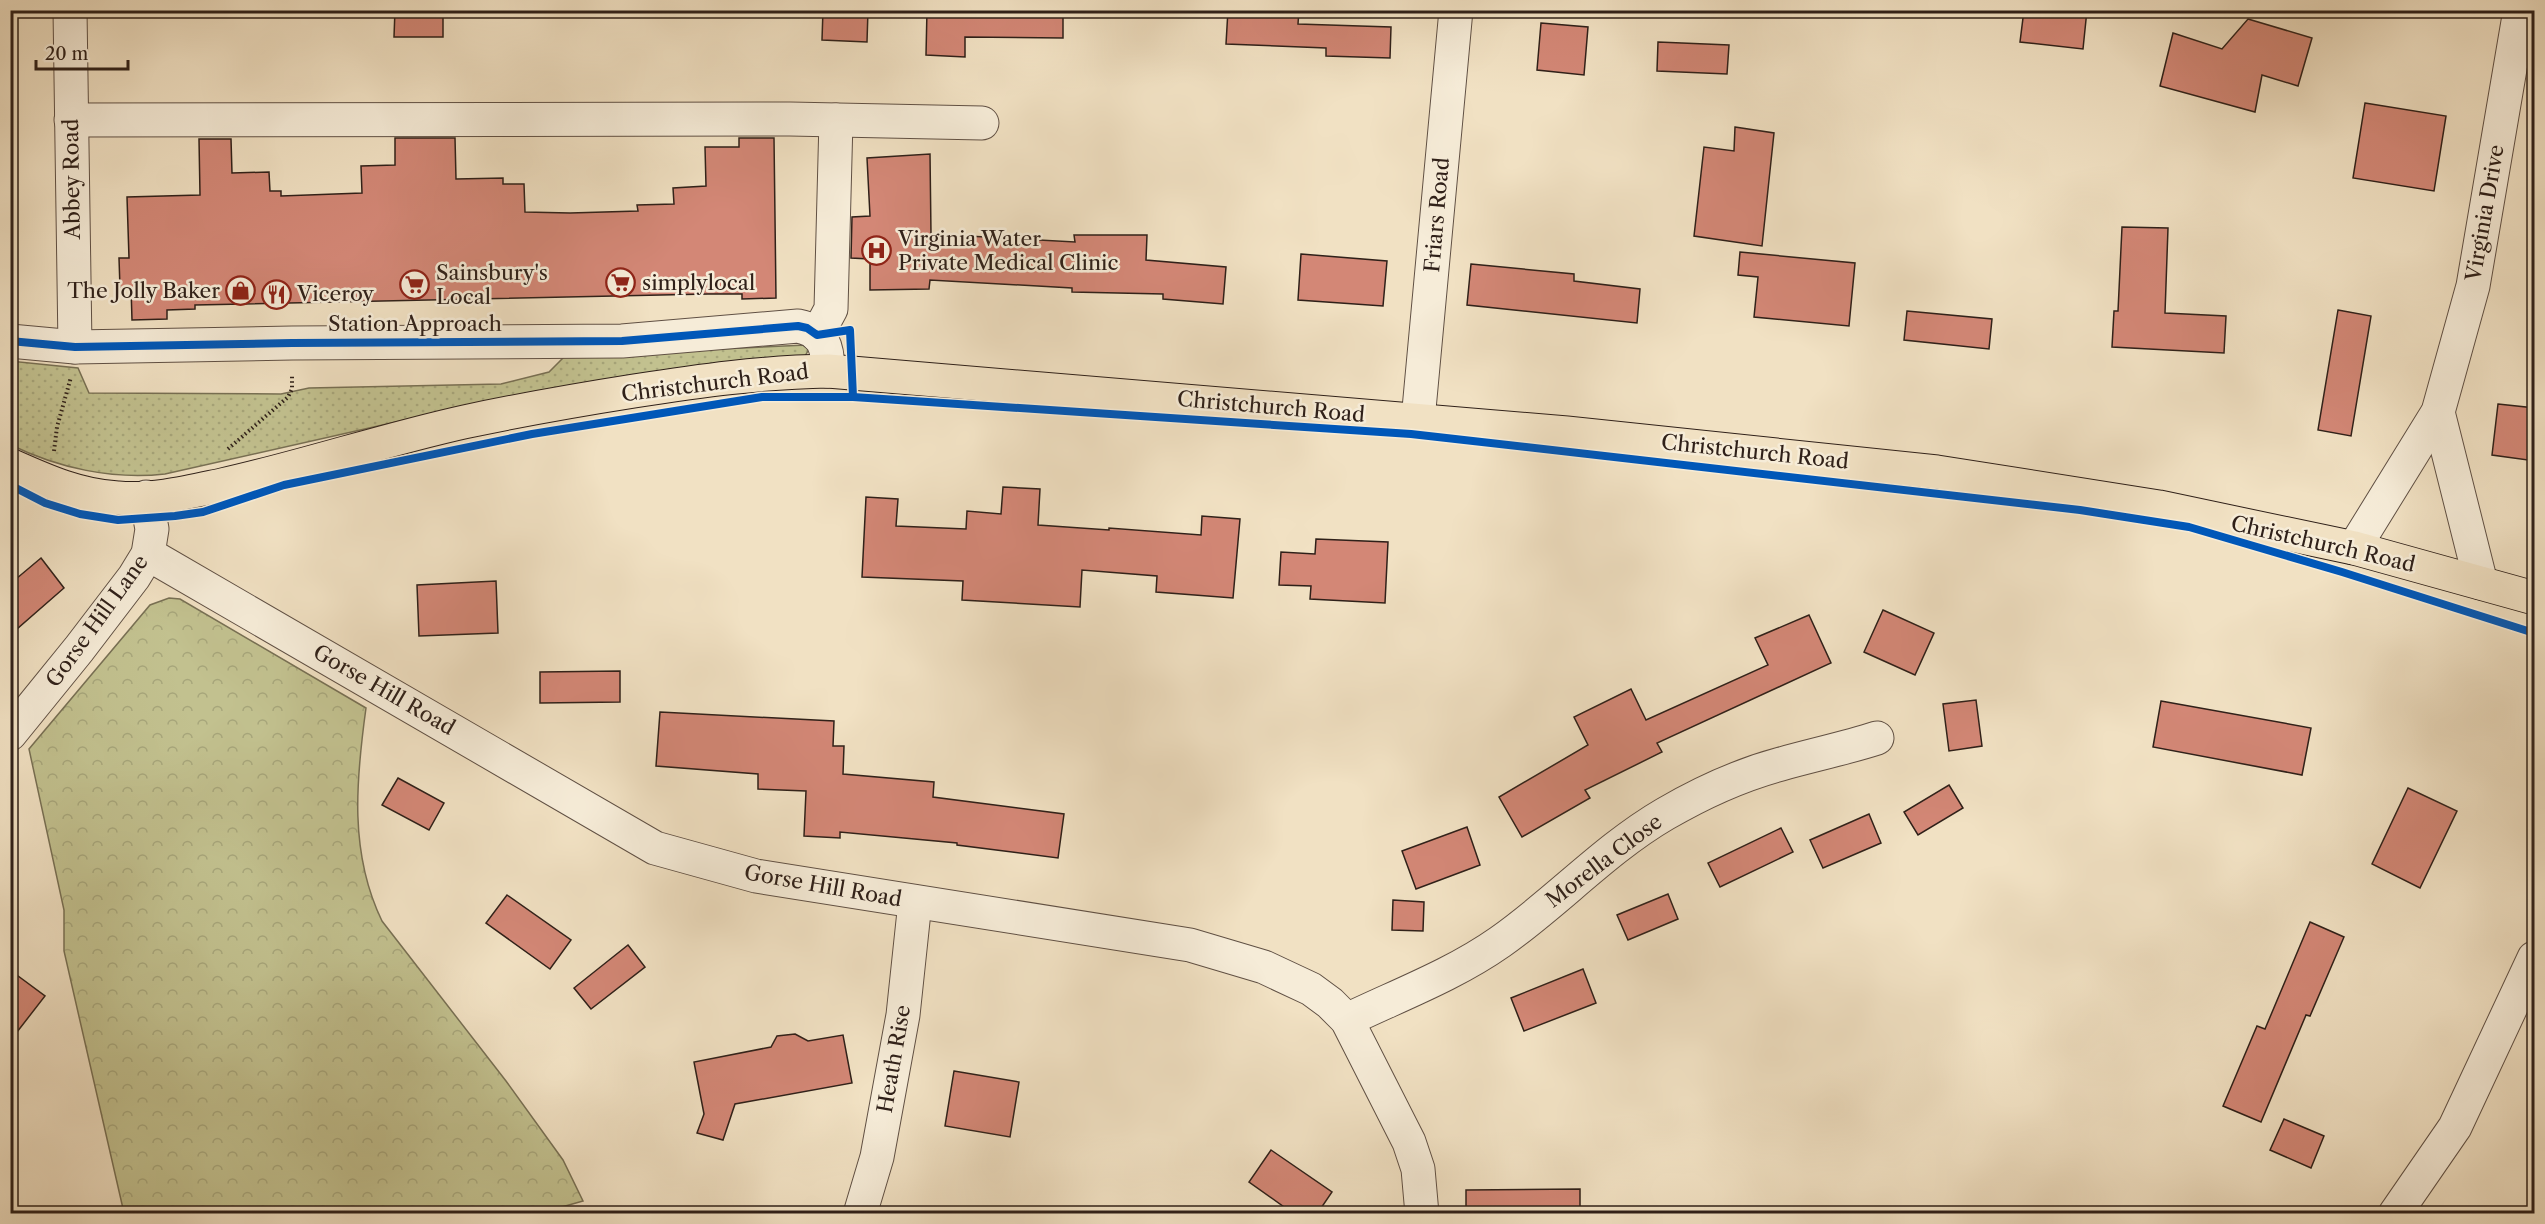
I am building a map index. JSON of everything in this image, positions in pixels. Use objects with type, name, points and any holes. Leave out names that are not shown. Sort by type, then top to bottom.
[{"type":"main road","name":"Christchurch Road","points":[[10,465],[70,490],[120,498],[181,493],[273,473],[462,423],[561,403],[738,376],[782,371],[828,371],[1696,445],[1936,472],[2159,507],[2354,548],[2535,598]]},
{"type":"street","name":"Abbey Road","points":[[70,10],[75,347]]},
{"type":"street","name":"Friars Road","points":[[1418,420],[1456,10]]},
{"type":"street","name":"Virginia Drive","points":[[2354,548],[2438,412],[2473,286],[2522,12]]},
{"type":"street","points":[[71,120],[836,120],[982,123]]},
{"type":"street","points":[[828,371],[828,347],[817,335],[831,309],[836,120]]},
{"type":"street","name":"Station Approach","points":[[10,342],[75,347],[622,341],[730,333],[777,326],[807,328],[817,335]]},
{"type":"street","name":"Virginia Drive","points":[[2438,412],[2481,583]]},
{"type":"street","name":"Gorse Hill Lane","points":[[10,734],[86,640],[134,577],[148,554],[152,529],[146,497]]},
{"type":"street","name":"Gorse Hill Road","points":[[148,554],[655,848],[756,876],[1190,945],[1227,954],[1264,967],[1311,989],[1347,1020],[1409,1142],[1418,1169],[1422,1214]]},
{"type":"street","name":"Morella Close","points":[[1347,1020],[1462,967],[1502,941],[1617,847],[1664,814],[1720,785],[1779,764],[1845,749],[1877,738]]},
{"type":"street","name":"Heath Rise","points":[[860,1214],[877,1157],[903,1015],[915,902]]},
{"type":"street","points":[[2396,1214],[2455,1127],[2535,958]]},
{"type":"path","points":[[54,461],[57,427],[73,368],[75,347]]},
{"type":"path","points":[[228,450],[288,397],[293,367]]},
{"type":"green space","points":[[806,345],[809,349],[805,356],[409,419],[165,474],[106,474],[67,466],[11,445],[10,361],[78,368],[89,393],[281,394],[309,388],[501,384],[549,372],[565,356]]},
{"type":"green space","points":[[169,598],[180,599],[366,708],[358,789],[360,843],[371,895],[382,921],[506,1081],[563,1160],[583,1201],[537,1214],[124,1213],[64,951],[64,910],[29,749],[150,605]]},
{"type":"building","points":[[395,10],[443,10],[443,37],[394,37]]},
{"type":"building","points":[[823,10],[868,10],[867,42],[822,40]]},
{"type":"building","points":[[927,10],[1063,10],[1063,38],[965,37],[965,57],[926,55]]},
{"type":"building","points":[[1228,10],[1299,10],[1298,24],[1391,27],[1390,58],[1326,56],[1326,48],[1226,44]]},
{"type":"building","points":[[2024,10],[2087,10],[2083,49],[2020,42]]},
{"type":"building","points":[[2248,19],[2312,38],[2298,86],[2262,75],[2255,112],[2160,86],[2173,33],[2222,49]]},
{"type":"building","points":[[1541,23],[1588,27],[1584,75],[1537,70]]},
{"type":"building","points":[[1658,42],[1729,45],[1727,74],[1657,71]]},
{"type":"building","points":[[2365,103],[2446,116],[2434,191],[2353,178]]},
{"type":"building","points":[[1735,127],[1774,133],[1762,246],[1694,236],[1704,147],[1734,151]]},
{"type":"building","points":[[395,138],[455,138],[456,179],[503,178],[503,184],[524,184],[525,212],[570,213],[638,211],[637,205],[674,204],[673,188],[706,186],[705,147],[739,147],[739,138],[774,138],[776,298],[742,299],[742,294],[708,294],[195,305],[195,309],[167,310],[167,319],[132,320],[131,287],[120,288],[119,258],[129,258],[127,197],[200,195],[199,139],[231,139],[232,173],[269,172],[270,191],[281,191],[281,196],[362,193],[361,166],[395,165]]},
{"type":"building","points":[[930,154],[931,234],[1075,242],[1074,235],[1147,235],[1146,260],[1226,267],[1223,304],[1163,299],[1163,294],[1072,292],[1072,288],[930,280],[929,289],[870,290],[870,259],[851,258],[852,217],[870,216],[867,158]]},
{"type":"building","points":[[2122,227],[2168,228],[2165,313],[2226,316],[2224,353],[2112,347],[2114,311],[2118,311]]},
{"type":"building","points":[[1740,252],[1855,263],[1849,326],[1754,317],[1758,277],[1738,275]]},
{"type":"building","points":[[1301,254],[1387,261],[1383,306],[1298,300]]},
{"type":"building","points":[[1471,264],[1574,274],[1574,281],[1640,289],[1637,323],[1467,305]]},
{"type":"building","points":[[2338,310],[2371,316],[2351,436],[2318,430]]},
{"type":"building","points":[[1907,311],[1992,319],[1989,349],[1904,340]]},
{"type":"building","points":[[2498,404],[2535,408],[2535,461],[2492,455]]},
{"type":"building","points":[[1003,487],[1040,489],[1038,525],[1201,535],[1202,516],[1240,519],[1233,598],[1156,592],[1157,576],[1082,570],[1080,607],[962,600],[963,581],[862,577],[866,497],[898,499],[896,526],[966,529],[967,511],[1001,514]]},
{"type":"building","points":[[1316,539],[1388,542],[1385,603],[1310,599],[1311,586],[1279,585],[1281,552],[1315,554]]},
{"type":"building","points":[[41,558],[64,588],[10,635],[10,584]]},
{"type":"building","points":[[496,581],[498,633],[419,636],[417,585]]},
{"type":"building","points":[[1883,610],[1934,633],[1915,675],[1864,652]]},
{"type":"building","points":[[1809,615],[1831,663],[1657,743],[1662,752],[1585,790],[1590,798],[1522,837],[1499,797],[1588,745],[1574,717],[1631,689],[1646,720],[1768,665],[1755,638]]},
{"type":"building","points":[[620,671],[620,702],[540,703],[540,672]]},
{"type":"building","points":[[1976,700],[1982,746],[1949,751],[1943,704]]},
{"type":"building","points":[[2161,701],[2311,728],[2302,775],[2153,747]]},
{"type":"building","points":[[660,712],[834,721],[833,746],[844,746],[843,774],[934,782],[933,797],[1064,814],[1058,858],[957,845],[957,843],[840,832],[840,838],[804,836],[806,791],[758,789],[758,774],[656,766]]},
{"type":"building","points":[[398,778],[444,803],[429,830],[382,805]]},
{"type":"building","points":[[1949,785],[1963,808],[1918,835],[1904,812]]},
{"type":"building","points":[[2408,788],[2457,811],[2420,888],[2372,864]]},
{"type":"building","points":[[1869,814],[1881,843],[1823,868],[1810,840]]},
{"type":"building","points":[[1467,827],[1480,865],[1416,889],[1402,851]]},
{"type":"building","points":[[1781,828],[1793,852],[1720,887],[1708,863]]},
{"type":"building","points":[[1668,894],[1678,919],[1628,940],[1617,915]]},
{"type":"building","points":[[507,895],[571,940],[550,969],[486,923]]},
{"type":"building","points":[[1393,900],[1424,902],[1423,931],[1392,930]]},
{"type":"building","points":[[2310,922],[2344,937],[2310,1016],[2306,1015],[2261,1122],[2223,1106],[2257,1026],[2265,1029]]},
{"type":"building","points":[[628,945],[645,967],[591,1009],[574,988]]},
{"type":"building","points":[[1583,969],[1596,1003],[1524,1031],[1511,998]]},
{"type":"building","points":[[10,970],[45,996],[10,1041]]},
{"type":"building","points":[[795,1034],[808,1041],[843,1035],[852,1083],[735,1104],[723,1140],[697,1133],[704,1114],[694,1062],[771,1047],[777,1036]]},
{"type":"building","points":[[954,1071],[1019,1082],[1010,1137],[945,1126]]},
{"type":"building","points":[[2284,1119],[2324,1136],[2311,1168],[2270,1150]]},
{"type":"building","points":[[1271,1150],[1332,1192],[1317,1214],[1294,1214],[1249,1182]]},
{"type":"building","points":[[1580,1189],[1580,1214],[1466,1214],[1466,1190]]},
{"type":"cycle path","points":[[10,341],[75,347],[622,341],[798,326],[807,328],[817,335],[850,330],[853,397]]},
{"type":"cycle path","points":[[10,485],[45,503],[80,514],[118,520],[175,516],[203,512],[284,485],[532,434],[762,397],[853,397],[1411,434],[2080,510],[2189,527],[2342,572],[2534,633]]},
{"type":"place","name":"Virginia Water Private Medical Clinic","points":[[877,251]]},
{"type":"place","name":"simplylocal","points":[[621,283]]},
{"type":"place","name":"Sainsbury's Local","points":[[415,285]]},
{"type":"place","name":"The Jolly Baker","points":[[241,291]]},
{"type":"place","name":"Viceroy","points":[[276,294]]}]
